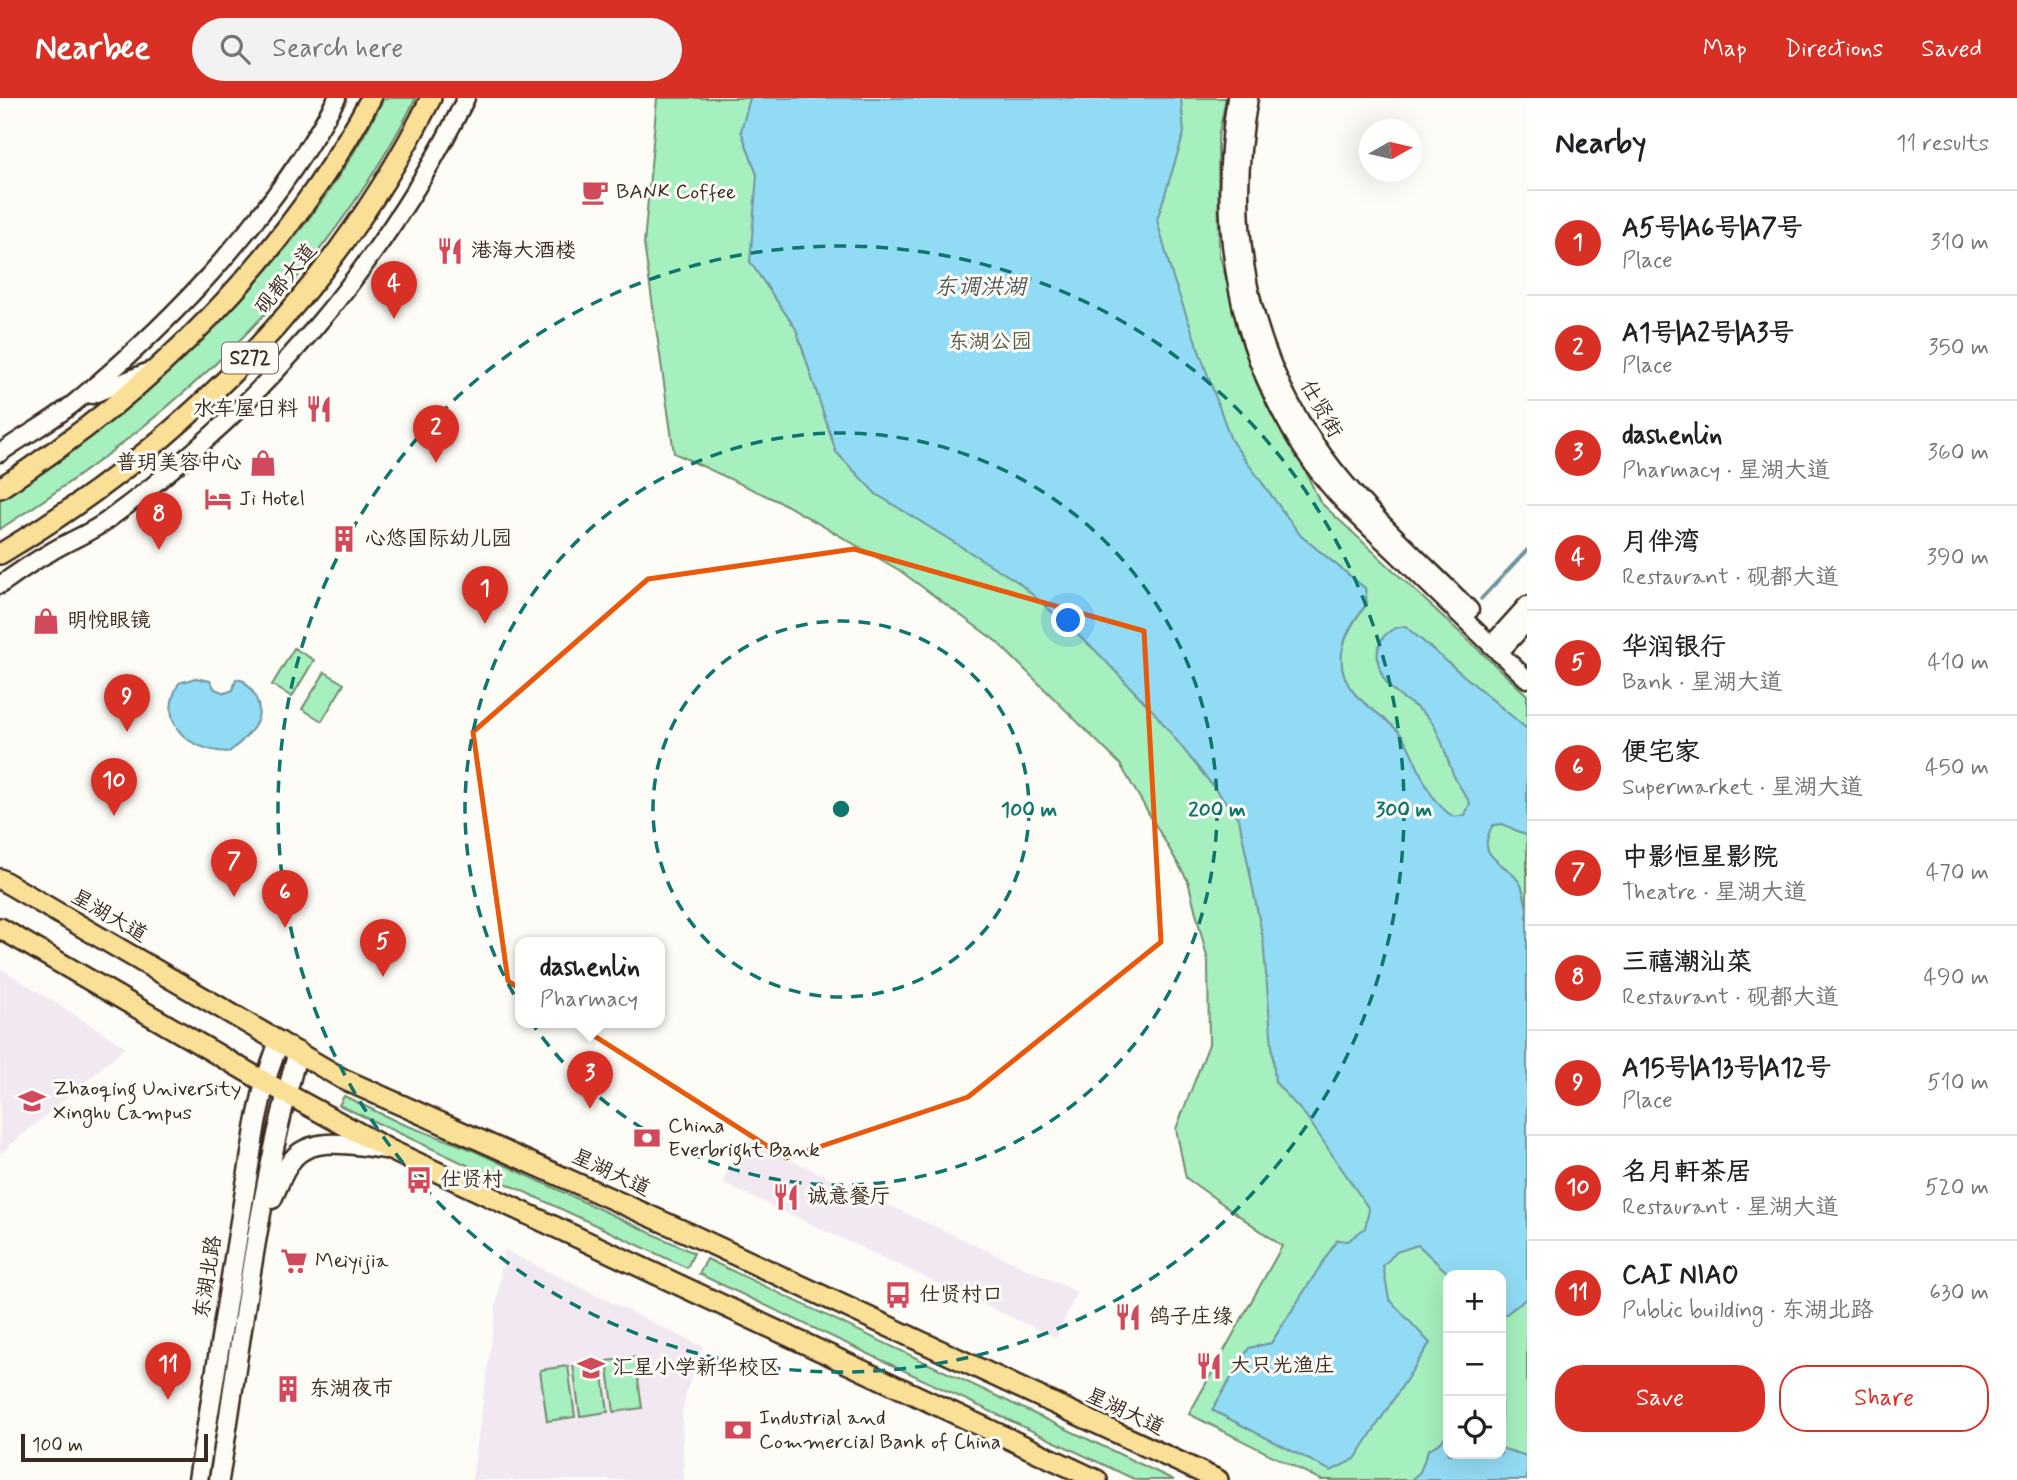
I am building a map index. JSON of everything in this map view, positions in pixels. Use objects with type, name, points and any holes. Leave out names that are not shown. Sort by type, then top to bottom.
[{"type":"main road","name":"砚都大道","points":[[0,488],[98,420],[215,314],[258,264],[327,172],[371,98]]},
{"type":"main road","name":"砚都大道","points":[[0,554],[69,509],[153,445],[202,404],[256,352],[327,267],[389,176],[431,98]]},
{"type":"main road","name":"星湖大道","points":[[0,878],[343,1079],[688,1233],[1218,1480]]},
{"type":"main road","points":[[0,928],[286,1094],[388,1149],[1097,1480]]},
{"type":"main road","name":"东湖北路","points":[[198,1480],[265,1082],[279,1041]]},
{"type":"main road","name":"东湖北路","points":[[219,1480],[260,1225],[286,1094],[298,1052]]},
{"type":"main road","points":[[240,1221],[260,1225],[286,1169],[304,1149],[327,1144],[388,1149]]},
{"type":"street","points":[[0,453],[77,401],[147,339],[248,229],[302,156],[337,98]]},
{"type":"street","points":[[0,585],[48,553],[106,521],[156,483],[202,444],[274,374],[352,283],[385,236],[429,167],[466,98]]},
{"type":"street","points":[[1236,98],[1228,150],[1226,209],[1234,276],[1252,342],[1278,405],[1314,466],[1346,504],[1498,645],[1527,680]]},
{"type":"street","name":"仕贤街","points":[[1249,98],[1239,152],[1238,208],[1245,272],[1262,337],[1289,399],[1332,466],[1498,645],[1527,666]]},
{"type":"street","points":[[77,401],[160,366]]},
{"type":"street","points":[[0,570],[48,553]]},
{"type":"street","points":[[1498,645],[1527,605]]},
{"type":"street","points":[[1498,645],[1527,622]]},
{"type":"highlighted area","points":[[854,549],[1144,631],[1161,942],[968,1097],[786,1158],[508,981],[473,732],[648,579]]},
{"type":"shaded area","name":"Zhaoqing University Xinghu Campus","points":[[0,968],[126,1047],[0,1154]]},
{"type":"shaded area","points":[[743,1138],[1077,1292],[1056,1338],[722,1183]]},
{"type":"shaded area","name":"汇星小学新华校区","points":[[504,1250],[703,1347],[687,1390],[682,1416],[684,1480],[472,1480]]},
{"type":"green space","points":[[384,98],[416,98],[378,166],[335,229],[289,288],[238,342],[184,393],[126,441],[0,529],[0,495],[83,439],[130,403],[204,336],[273,263],[334,184]]},
{"type":"green space","name":"东调洪湖","points":[[657,98],[1226,98],[1218,138],[1219,253],[1243,339],[1320,502],[1527,695],[1527,1480],[1321,1480],[1189,1414],[1282,1246],[1186,1178],[1176,1129],[1209,1044],[1208,961],[1188,881],[1120,764],[997,642],[899,570],[786,505],[674,453],[644,244]]},
{"type":"green space","points":[[294,648],[314,660],[292,697],[272,685]]},
{"type":"green space","points":[[325,672],[344,684],[322,721],[302,709]]},
{"type":"green space","points":[[344,1096],[400,1123],[468,1148],[694,1253],[687,1268],[339,1105]]},
{"type":"green space","points":[[707,1259],[1174,1480],[1136,1480],[699,1274]]},
{"type":"green space","points":[[635,1357],[642,1408],[614,1412],[607,1361]]},
{"type":"green space","points":[[601,1361],[608,1412],[580,1416],[573,1365]]},
{"type":"green space","points":[[568,1366],[575,1417],[547,1421],[540,1370]]},
{"type":"water","name":"东调洪湖","points":[[750,98],[1181,98],[1184,133],[1157,220],[1172,275],[1231,440],[1301,536],[1365,588],[1367,604],[1352,625],[1343,648],[1343,671],[1347,683],[1361,700],[1401,735],[1430,793],[1454,817],[1465,815],[1470,803],[1454,776],[1431,721],[1422,711],[1394,692],[1384,678],[1378,650],[1386,634],[1405,626],[1527,729],[1527,836],[1503,824],[1493,825],[1487,846],[1489,853],[1521,885],[1527,908],[1527,1298],[1506,1314],[1506,1270],[1445,1270],[1418,1245],[1396,1252],[1383,1266],[1389,1299],[1430,1343],[1355,1459],[1331,1471],[1212,1410],[1249,1348],[1271,1343],[1337,1240],[1348,1241],[1365,1228],[1369,1209],[1306,1116],[1275,1082],[1263,939],[1239,819],[1153,711],[1096,651],[1018,582],[876,494],[836,452],[796,329],[750,262],[757,175],[741,131]]},
{"type":"water","points":[[195,678],[210,681],[215,689],[225,693],[233,690],[236,679],[244,681],[253,691],[259,710],[258,719],[247,736],[229,752],[214,750],[189,740],[174,722],[171,711],[179,683]]},
{"type":"water","points":[[1443,1439],[1443,1459],[1506,1459],[1506,1450],[1527,1456],[1527,1480],[1411,1480],[1420,1472],[1428,1450]]},
{"type":"waterway","points":[[1481,599],[1527,550]]},
{"type":"place","name":"BANK Coffee","points":[[595,192]]},
{"type":"place","name":"港海大酒楼","points":[[450,251]]},
{"type":"place","name":"月伴湾","points":[[394,319]]},
{"type":"place","name":"水车屋日料","points":[[319,409]]},
{"type":"place","name":"普玥美容中心","points":[[263,463]]},
{"type":"place","name":"A1号|A2号|A3号","points":[[436,463]]},
{"type":"place","name":"Ji Hotel","points":[[218,499]]},
{"type":"place","name":"心悠国际幼儿园","points":[[344,539]]},
{"type":"place","name":"三禧潮汕菜","points":[[159,550]]},
{"type":"place","name":"明悦眼镜","points":[[46,621]]},
{"type":"place","name":"A5号|A6号|A7号","points":[[485,624]]},
{"type":"place","name":"A15号|A13号|A12号","points":[[127,732]]},
{"type":"place","name":"名月軒茶居","points":[[114,816]]},
{"type":"place","name":"中影恒星影院","points":[[234,897]]},
{"type":"place","name":"便宅家","points":[[285,928]]},
{"type":"place","name":"华润银行","points":[[383,977]]},
{"type":"place","name":"Zhaoqing University Xinghu Campus","points":[[32,1101]]},
{"type":"place","name":"dashenlin","points":[[590,1109]]},
{"type":"place","name":"China Everbright Bank","points":[[647,1138]]},
{"type":"place","name":"仕贤村","points":[[419,1180]]},
{"type":"place","name":"诚意餐厅","points":[[786,1197]]},
{"type":"place","name":"Meiyijia","points":[[294,1261]]},
{"type":"place","name":"仕贤村口","points":[[898,1295]]},
{"type":"place","name":"鸽子庄缘","points":[[1128,1317]]},
{"type":"place","name":"大只光渔庄","points":[[1209,1366]]},
{"type":"place","name":"汇星小学新华校区","points":[[591,1368]]},
{"type":"place","name":"东湖夜市","points":[[288,1389]]},
{"type":"place","name":"CAI NIAO","points":[[168,1400]]},
{"type":"place","name":"Industrial and Commercial Bank of China","points":[[738,1430]]},
{"type":"park label","name":"东湖公园","points":[[990,342]]}]
